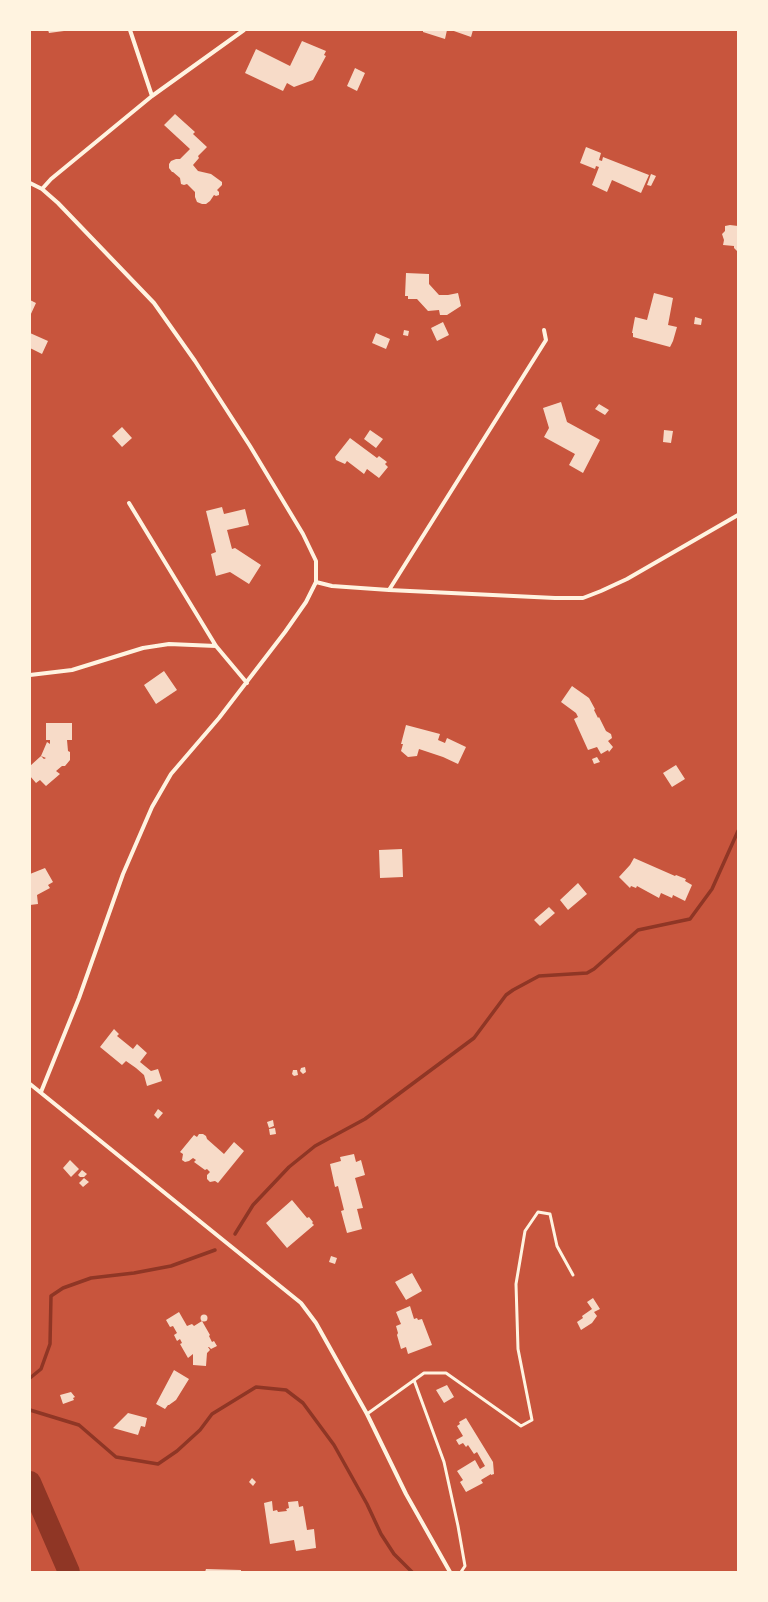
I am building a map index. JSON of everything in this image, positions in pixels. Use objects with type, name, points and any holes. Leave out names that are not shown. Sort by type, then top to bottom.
[{"type":"street","points":[[130,30],[152,96]]},
{"type":"street","points":[[42,189],[51,179],[152,96],[244,30]]},
{"type":"street","points":[[30,183],[42,189],[58,203],[154,303],[196,361],[250,446],[303,534],[316,561],[316,582],[306,602],[247,683],[171,774],[152,807],[123,874],[79,998],[41,1092]]},
{"type":"street","points":[[389,590],[546,340],[544,330]]},
{"type":"street","points":[[129,503],[216,646],[247,683]]},
{"type":"street","points":[[316,582],[332,586],[389,590],[583,598],[627,579],[738,515]]},
{"type":"street","points":[[30,675],[72,670],[143,648],[170,644],[216,646]]},
{"type":"street","points":[[30,1084],[301,1303],[316,1323],[367,1414],[406,1494],[450,1572]]},
{"type":"lane","points":[[367,1414],[424,1373],[446,1373],[521,1426],[532,1420],[518,1348],[516,1284],[525,1231],[538,1212],[550,1214],[558,1246],[573,1275]]},
{"type":"lane","points":[[414,1380],[444,1462],[458,1526],[464,1566],[461,1572]]},
{"type":"building","points":[[48,30],[64,30],[64,31],[49,33]]},
{"type":"building","points":[[423,30],[447,30],[445,39],[423,32]]},
{"type":"building","points":[[451,30],[473,30],[471,37]]},
{"type":"building","points":[[302,41],[326,51],[324,55],[326,56],[313,80],[294,87],[287,83],[283,91],[245,73],[256,49],[290,66]]},
{"type":"building","points":[[355,68],[365,73],[357,91],[347,86]]},
{"type":"building","points":[[175,114],[195,132],[193,134],[207,147],[198,156],[199,158],[193,165],[198,171],[211,174],[222,182],[222,185],[217,190],[219,195],[214,195],[206,204],[197,202],[195,192],[187,184],[181,184],[180,178],[169,168],[171,161],[180,159],[190,149],[164,125]]},
{"type":"building","points":[[586,147],[601,153],[599,160],[602,161],[603,157],[649,175],[641,193],[612,180],[607,192],[592,185],[599,167],[596,166],[595,169],[580,163]]},
{"type":"building","points":[[651,174],[656,176],[651,186],[647,185]]},
{"type":"building","points":[[725,226],[738,226],[738,252],[734,246],[723,245],[724,240],[722,234],[725,231]]},
{"type":"building","points":[[406,273],[429,274],[429,284],[439,295],[458,293],[461,306],[447,315],[440,315],[439,310],[428,311],[417,299],[408,299],[408,296],[405,296]]},
{"type":"building","points":[[654,293],[673,298],[668,325],[677,327],[670,347],[633,337],[632,333],[635,317],[647,320]]},
{"type":"building","points":[[30,300],[36,303],[30,316]]},
{"type":"building","points":[[695,317],[702,319],[701,325],[694,324]]},
{"type":"building","points":[[443,322],[449,335],[437,341],[431,328]]},
{"type":"building","points":[[404,330],[409,331],[408,336],[403,335]]},
{"type":"building","points":[[30,333],[48,341],[42,354],[30,348]]},
{"type":"building","points":[[376,333],[390,339],[386,349],[372,343]]},
{"type":"building","points":[[561,402],[567,422],[600,440],[583,473],[569,465],[575,454],[544,437],[549,428],[543,408]]},
{"type":"building","points":[[599,404],[609,410],[605,415],[595,409]]},
{"type":"building","points":[[122,427],[132,438],[122,447],[112,436]]},
{"type":"building","points":[[370,430],[383,439],[376,448],[364,439]]},
{"type":"building","points":[[664,430],[673,431],[671,443],[663,442]]},
{"type":"building","points":[[350,438],[377,458],[379,456],[387,462],[385,464],[388,467],[379,478],[367,469],[364,474],[347,461],[345,464],[336,460],[335,457]]},
{"type":"building","points":[[222,507],[224,514],[245,509],[249,525],[227,530],[232,549],[235,548],[261,565],[249,584],[230,572],[216,576],[211,554],[216,552],[206,511]]},
{"type":"building","points":[[164,671],[177,690],[156,704],[144,685]]},
{"type":"building","points":[[572,686],[589,698],[598,718],[599,717],[606,731],[611,734],[612,738],[608,741],[613,747],[609,752],[608,750],[601,754],[597,747],[588,750],[574,719],[578,717],[576,713],[561,702]]},
{"type":"building","points":[[46,723],[72,723],[72,740],[67,740],[70,760],[65,766],[62,766],[56,771],[60,774],[46,786],[40,780],[36,783],[30,776],[30,766],[41,756],[47,742],[50,744],[50,740],[46,740]]},
{"type":"building","points":[[406,725],[440,734],[438,740],[445,743],[447,738],[466,747],[458,764],[419,749],[417,756],[408,757],[401,751],[403,744],[401,744]]},
{"type":"building","points":[[597,757],[600,762],[594,764],[592,759]]},
{"type":"building","points":[[676,765],[685,779],[672,787],[663,773]]},
{"type":"building","points":[[402,849],[403,877],[380,878],[379,850]]},
{"type":"building","points":[[634,858],[675,876],[676,875],[686,879],[685,881],[692,885],[685,901],[673,895],[672,898],[661,893],[659,898],[637,886],[636,888],[631,886],[630,888],[619,877]]},
{"type":"building","points":[[45,868],[53,882],[48,885],[50,888],[37,895],[38,904],[30,905],[30,874]]},
{"type":"building","points":[[578,883],[587,894],[568,910],[560,900]]},
{"type":"building","points":[[549,907],[555,913],[540,926],[534,920]]},
{"type":"building","points":[[114,1029],[119,1034],[117,1036],[133,1049],[137,1044],[147,1053],[140,1062],[151,1071],[158,1069],[162,1081],[147,1086],[144,1075],[136,1068],[126,1061],[122,1065],[100,1047]]},
{"type":"building","points":[[305,1067],[306,1072],[303,1074],[300,1071],[301,1068]]},
{"type":"building","points":[[293,1070],[297,1070],[298,1075],[294,1076],[292,1074]]},
{"type":"building","points":[[158,1109],[163,1113],[158,1119],[154,1115]]},
{"type":"building","points":[[273,1120],[274,1126],[269,1128],[267,1122]]},
{"type":"building","points":[[275,1128],[276,1134],[270,1135],[269,1129]]},
{"type":"building","points":[[199,1134],[206,1136],[207,1139],[224,1154],[234,1142],[244,1151],[218,1183],[215,1181],[210,1182],[207,1179],[207,1175],[210,1172],[194,1162],[196,1160],[193,1158],[185,1162],[182,1160],[183,1154],[180,1152],[194,1135],[197,1137]]},
{"type":"building","points":[[354,1154],[356,1162],[361,1160],[365,1175],[355,1178],[363,1208],[357,1209],[362,1229],[347,1233],[341,1211],[344,1210],[338,1186],[335,1187],[330,1164],[341,1161],[340,1157]]},
{"type":"building","points":[[70,1160],[79,1169],[71,1177],[63,1168]]},
{"type":"building","points":[[82,1170],[87,1174],[84,1177],[80,1177],[78,1175]]},
{"type":"building","points":[[84,1178],[89,1182],[83,1187],[79,1183]]},
{"type":"building","points":[[292,1200],[307,1218],[309,1217],[314,1225],[287,1248],[266,1223]]},
{"type":"building","points":[[331,1256],[337,1258],[335,1264],[329,1262]]},
{"type":"building","points":[[412,1273],[422,1291],[406,1300],[395,1282]]},
{"type":"building","points":[[593,1298],[600,1309],[594,1312],[597,1316],[592,1323],[581,1330],[577,1322],[583,1318],[582,1316],[592,1309],[587,1302]]},
{"type":"building","points":[[410,1306],[414,1319],[422,1319],[432,1345],[408,1354],[406,1347],[401,1349],[397,1335],[398,1333],[396,1326],[401,1324],[396,1312]]},
{"type":"building","points":[[179,1312],[187,1326],[192,1324],[194,1326],[202,1321],[210,1335],[209,1336],[212,1342],[214,1341],[217,1346],[211,1349],[208,1347],[210,1350],[207,1353],[206,1366],[193,1365],[193,1354],[188,1358],[180,1344],[182,1343],[180,1339],[177,1341],[174,1335],[177,1333],[173,1326],[170,1327],[166,1320]]},
{"type":"building","points":[[204,1315],[207,1318],[204,1321],[201,1318]]},
{"type":"building","points":[[174,1370],[189,1379],[176,1400],[165,1409],[156,1404]]},
{"type":"building","points":[[447,1385],[454,1397],[444,1403],[436,1390]]},
{"type":"building","points":[[71,1392],[75,1397],[73,1398],[74,1400],[63,1404],[60,1395]]},
{"type":"building","points":[[128,1413],[147,1418],[145,1427],[141,1426],[138,1435],[113,1428]]},
{"type":"building","points":[[466,1418],[493,1462],[494,1474],[491,1474],[481,1480],[483,1483],[466,1492],[460,1482],[463,1480],[457,1471],[475,1460],[480,1469],[485,1466],[477,1452],[474,1454],[468,1445],[466,1447],[463,1443],[459,1445],[456,1440],[463,1436],[457,1426],[460,1424],[459,1422]]},
{"type":"building","points":[[252,1478],[256,1482],[253,1486],[249,1482]]},
{"type":"building","points":[[272,1501],[273,1511],[277,1510],[278,1512],[287,1511],[286,1509],[289,1508],[288,1502],[298,1501],[299,1507],[303,1506],[307,1530],[314,1529],[316,1548],[296,1551],[294,1540],[270,1544],[264,1503]]},
{"type":"building","points":[[206,1569],[241,1570],[241,1572],[205,1572]]},
{"type":"waterway","points":[[235,1234],[253,1205],[289,1167],[315,1146],[365,1119],[474,1038],[506,995],[513,990],[539,976],[587,973],[594,969],[638,930],[690,919],[712,889],[738,831]]},
{"type":"waterway","points":[[30,1378],[41,1369],[50,1344],[51,1296],[63,1288],[91,1278],[134,1273],[171,1266],[215,1250]]},
{"type":"waterway","points":[[30,1410],[79,1425],[116,1457],[158,1464],[177,1451],[200,1430],[212,1414],[256,1387],[286,1390],[303,1403],[334,1445],[367,1504],[381,1534],[394,1554],[412,1572]]},
{"type":"waterway","points":[[30,1482],[69,1572]]}]
